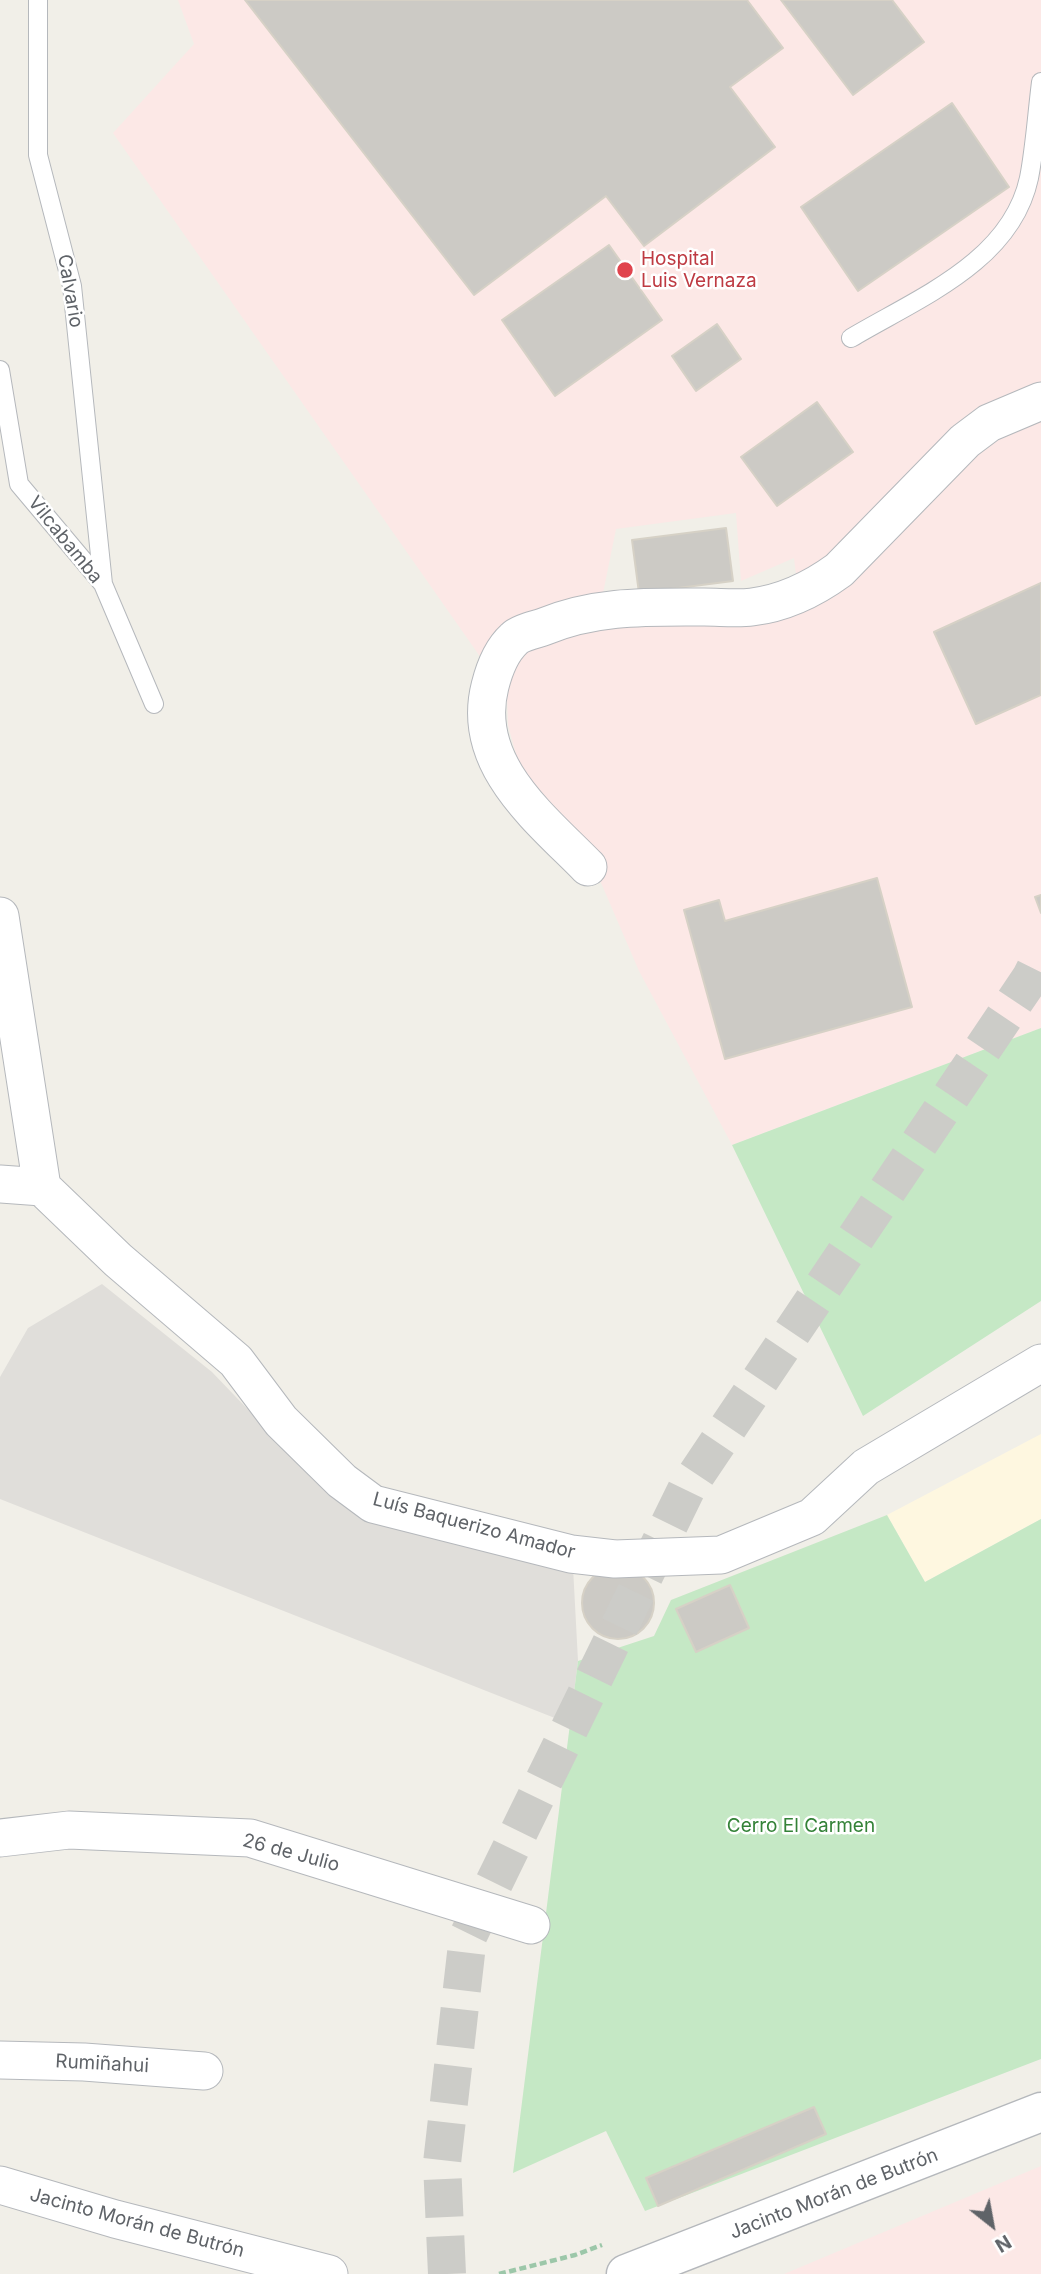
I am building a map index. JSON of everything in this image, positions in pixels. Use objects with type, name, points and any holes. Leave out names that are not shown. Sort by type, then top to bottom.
[{"type":"street","points":[[588,867],[516,794],[498,763],[488,733],[485,707],[490,684],[499,659],[515,638],[573,615],[629,607],[752,607],[787,600],[819,584],[839,570],[965,441],[989,423],[1041,401]]},
{"type":"street","points":[[0,916],[42,1187],[0,1185]]},
{"type":"street","name":"Luís Baquerizo Amador","points":[[42,1187],[118,1260],[236,1360],[281,1421],[342,1481],[373,1504],[570,1554],[615,1559],[721,1555],[811,1517],[866,1467],[1041,1363]]},
{"type":"street","name":"26 de Julio","points":[[0,1838],[69,1830],[250,1838],[531,1925]]},
{"type":"street","name":"Rumiñahui","points":[[0,2060],[84,2062],[204,2071]]},
{"type":"street","name":"Jacinto Morán de Butrón","points":[[626,2274],[1041,2112]]},
{"type":"street","name":"Jacinto Morán de Butrón","points":[[0,2185],[279,2267],[329,2274]]},
{"type":"lane","name":"Calvario","points":[[38,0],[38,155],[72,286],[103,584]]},
{"type":"lane","points":[[851,338],[974,264],[1005,232],[1028,180],[1041,82]]},
{"type":"lane","name":"Vilcabamba","points":[[0,370],[19,484],[103,584],[154,704]]},
{"type":"shaded area","name":"Hospital Luis Vernaza","points":[[178,0],[1041,0],[1041,1028],[732,1145],[639,971],[580,834],[532,782],[517,758],[508,725],[507,695],[113,133],[194,44]],"holes":[[[736,513],[741,581],[794,558],[800,608],[598,618],[616,529]]]},
{"type":"shaded area","points":[[102,1284],[212,1372],[326,1491],[573,1567],[578,1661],[570,1724],[0,1499],[0,1377],[28,1328]]},
{"type":"shaded area","points":[[1041,1434],[1041,1519],[925,1582],[887,1515]]},
{"type":"shaded area","points":[[1041,2166],[1041,2274],[784,2274]]},
{"type":"green space","points":[[1041,1028],[1041,1301],[863,1416],[732,1145]]},
{"type":"green space","name":"Cerro El Carmen","points":[[887,1515],[925,1582],[1041,1519],[1041,2059],[645,2211],[606,2131],[513,2173],[578,1661],[654,1636],[671,1600]]},
{"type":"building","points":[[245,0],[747,0],[783,48],[730,87],[775,147],[644,246],[606,196],[474,295]]},
{"type":"building","points":[[781,0],[892,0],[924,42],[853,95]]},
{"type":"building","points":[[952,103],[1009,187],[858,291],[801,207]]},
{"type":"building","points":[[609,245],[662,320],[555,396],[502,320]]},
{"type":"building","points":[[717,324],[741,359],[696,391],[672,356]]},
{"type":"building","points":[[817,402],[853,452],[777,506],[741,457]]},
{"type":"building","points":[[726,528],[733,581],[639,593],[632,540]]},
{"type":"building","points":[[1041,583],[1041,695],[976,724],[934,632]]},
{"type":"building","points":[[877,878],[912,1007],[725,1059],[684,910],[719,900],[725,921]]},
{"type":"building","points":[[1041,895],[1041,913],[1035,897]]},
{"type":"building","points":[[625,1567],[644,1577],[652,1589],[652,1617],[644,1629],[632,1637],[611,1639],[592,1629],[584,1617],[582,1596],[592,1577],[604,1569]]},
{"type":"building","points":[[730,1585],[749,1628],[696,1652],[676,1609]]},
{"type":"building","points":[[814,2107],[826,2134],[658,2206],[646,2178]]},
{"type":"tunnel","points":[[447,2274],[442,2163],[468,1936],[686,1490],[1031,977],[1041,957]]},
{"type":"place","name":"Hospital Luis Vernaza","points":[[625,270]]}]
